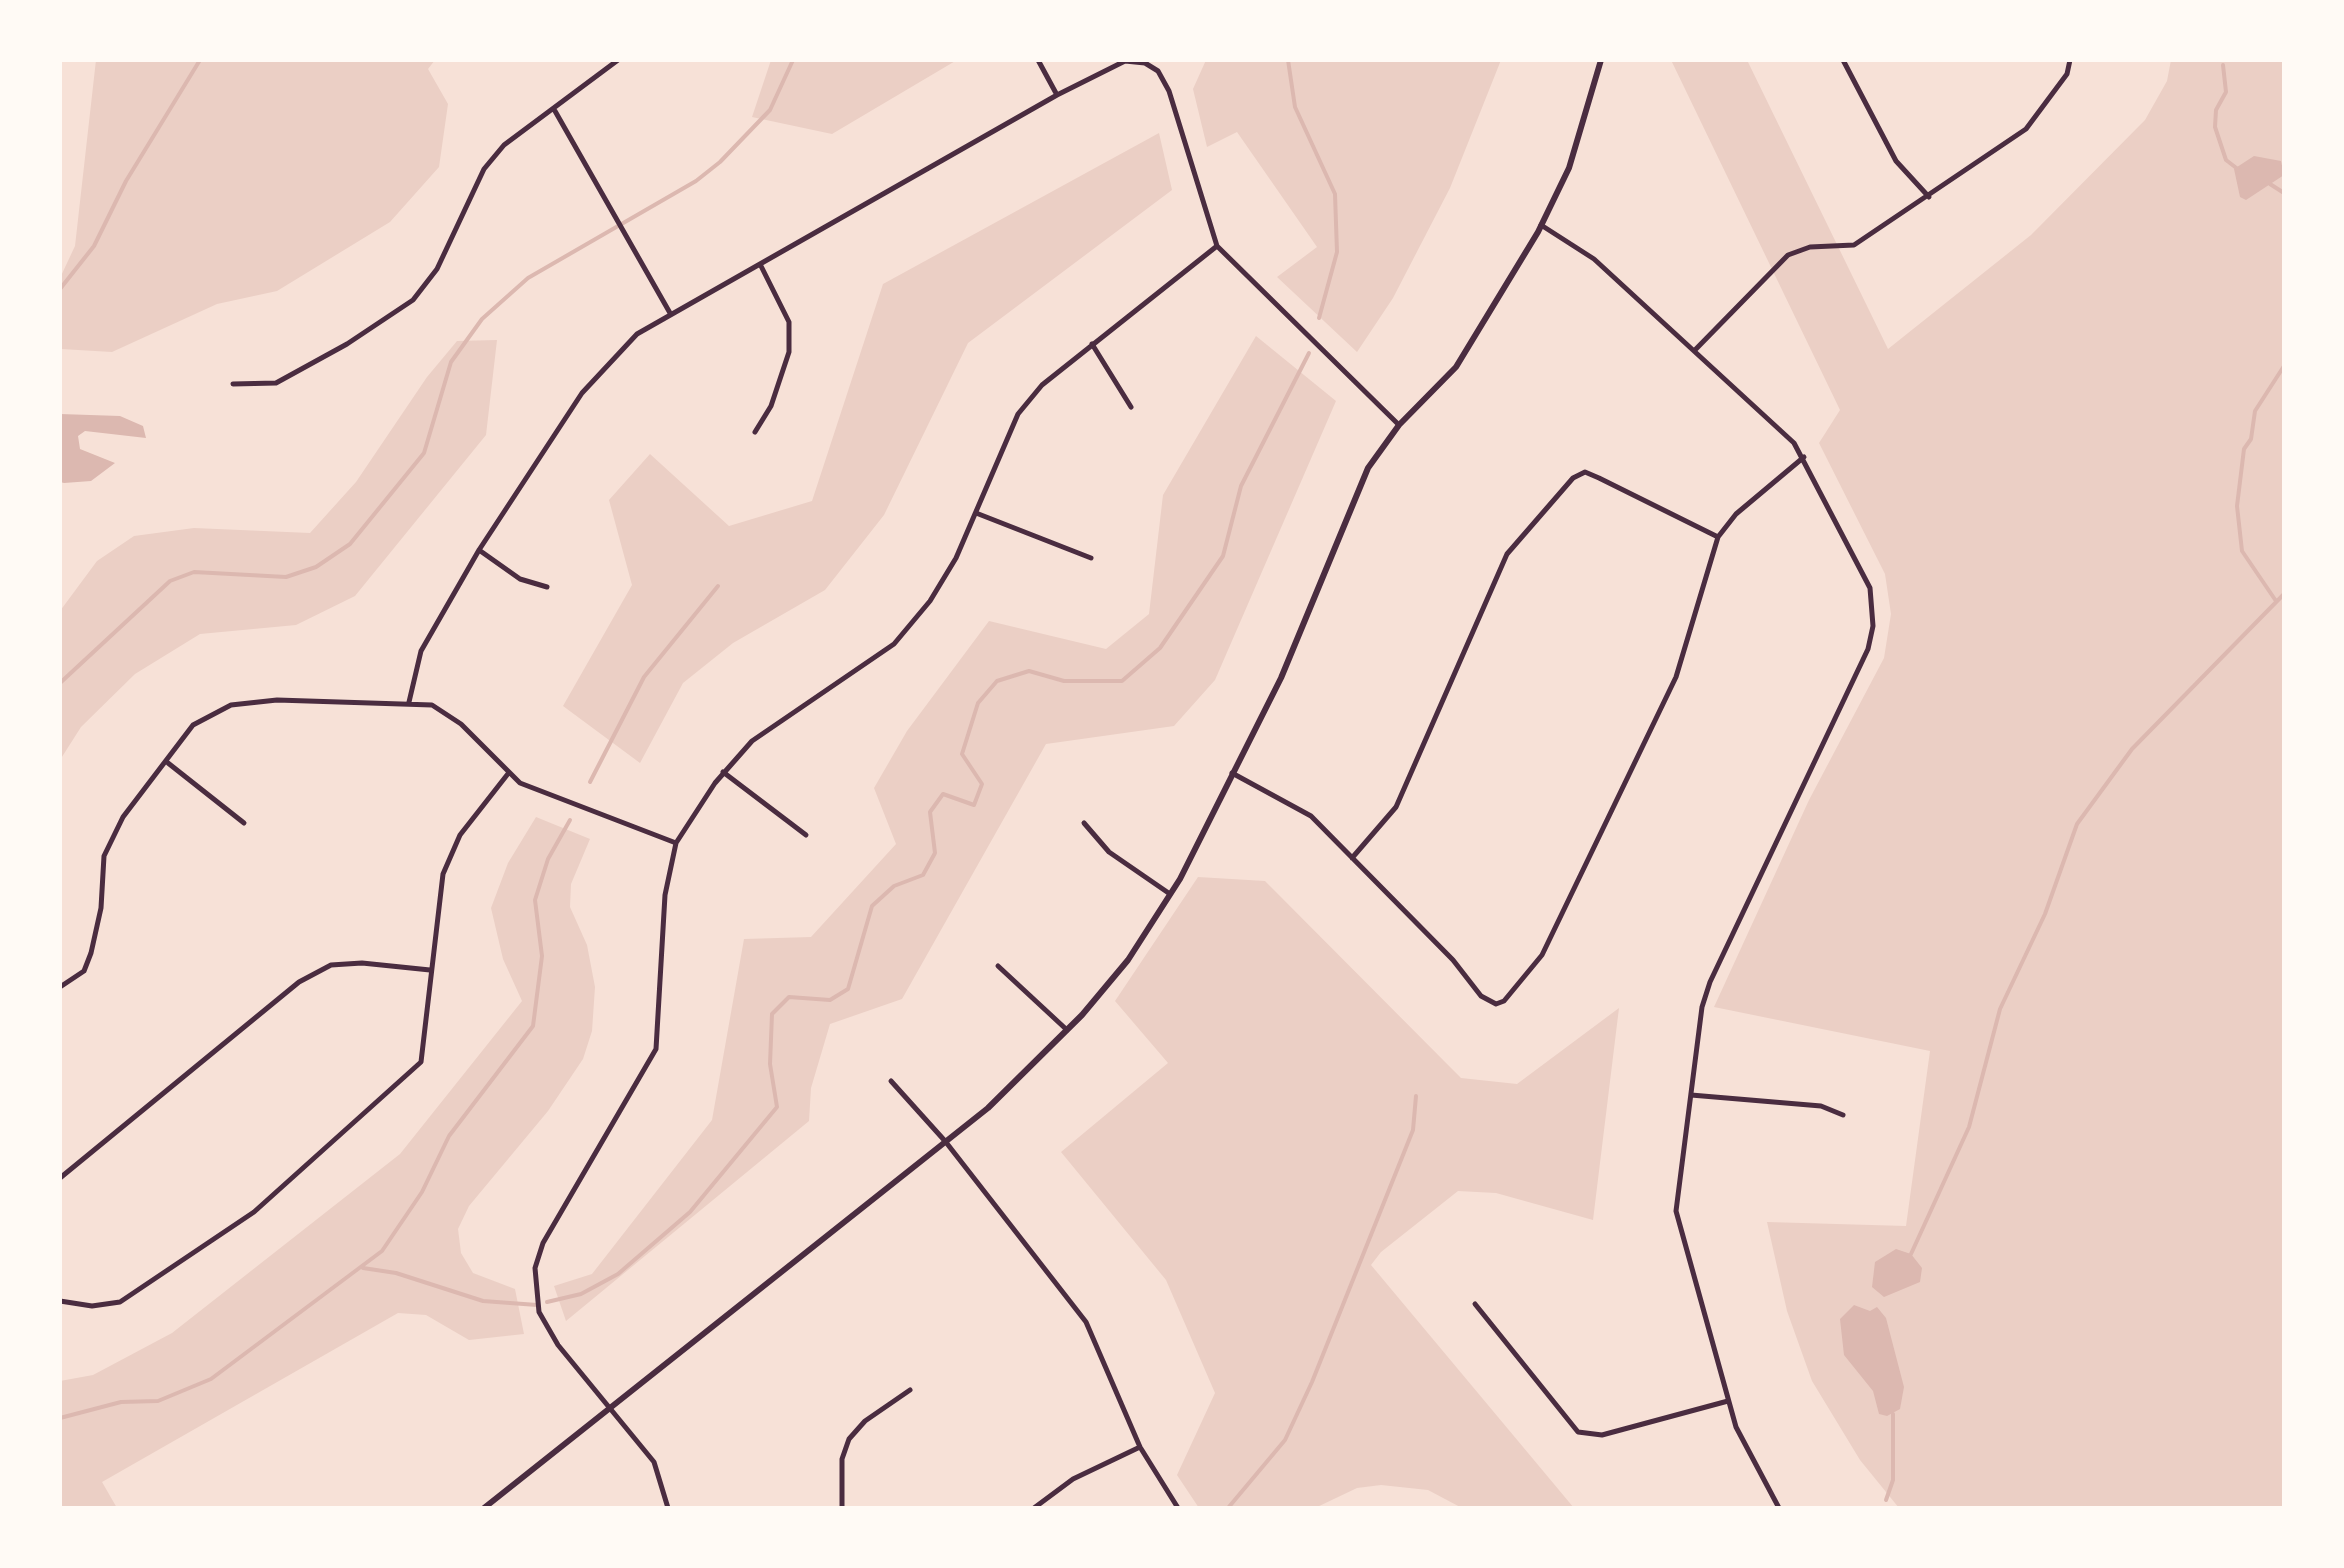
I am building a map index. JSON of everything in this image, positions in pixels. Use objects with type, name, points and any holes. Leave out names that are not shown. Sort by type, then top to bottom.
[{"type":"street","points":[[233,384],[276,383],[348,344],[413,300],[436,269],[484,169],[504,144],[554,111],[618,60]]},
{"type":"street","points":[[1038,60],[1057,95]]},
{"type":"street","points":[[484,1508],[988,1108],[1067,1030],[1128,960],[1170,894],[1310,617],[1353,498],[1399,425],[1456,367],[1541,225],[1569,168],[1601,60]]},
{"type":"street","points":[[1842,60],[1896,161],[1929,198]]},
{"type":"street","points":[[1694,351],[1788,255],[1810,246],[1854,245],[2026,129],[2067,74],[2070,60]]},
{"type":"street","points":[[409,702],[421,651],[478,550],[600,370],[637,334],[1057,95],[1126,61],[1145,63],[1158,71],[1169,91],[1218,246],[1399,425]]},
{"type":"street","points":[[554,111],[670,313]]},
{"type":"street","points":[[1541,225],[1594,259],[1781,429],[1804,458],[1864,571],[1873,626],[1844,704],[1710,982],[1691,1095],[1677,1219],[1728,1401],[1749,1454],[1779,1508]]},
{"type":"street","points":[[668,1508],[654,1462],[558,1346],[538,1312],[535,1268],[543,1243],[656,1049],[665,895],[676,844],[724,772],[771,724],[852,676],[894,644],[930,600],[976,513],[1018,414],[1042,384],[1218,246]]},
{"type":"street","points":[[756,432],[771,406],[789,352],[789,322],[762,266]]},
{"type":"street","points":[[1092,344],[1131,407]]},
{"type":"street","points":[[1232,773],[1310,816],[1453,960],[1481,996],[1496,1004],[1510,998],[1542,956],[1676,677],[1718,538],[1736,514],[1804,458]]},
{"type":"street","points":[[1352,858],[1396,807],[1508,554],[1573,478],[1585,472],[1718,538]]},
{"type":"street","points":[[976,513],[1091,558]]},
{"type":"street","points":[[478,550],[520,579],[547,587]]},
{"type":"street","points":[[60,987],[84,971],[91,953],[101,908],[104,856],[124,817],[192,725],[231,705],[277,700],[409,702],[432,706],[461,724],[507,774],[567,804],[676,844]]},
{"type":"street","points":[[167,762],[244,822]]},
{"type":"street","points":[[724,772],[806,835]]},
{"type":"street","points":[[60,1301],[92,1306],[120,1302],[254,1212],[421,1062],[442,874],[460,835],[507,774]]},
{"type":"street","points":[[1084,823],[1109,852],[1170,894]]},
{"type":"street","points":[[60,1178],[300,982],[331,965],[362,963],[430,970]]},
{"type":"street","points":[[998,966],[1067,1030]]},
{"type":"street","points":[[891,1081],[944,1140],[1086,1322],[1140,1447],[1178,1508]]},
{"type":"street","points":[[1691,1095],[1821,1106],[1843,1115]]},
{"type":"street","points":[[1475,1304],[1578,1432],[1602,1434],[1728,1401]]},
{"type":"street","points":[[842,1508],[842,1459],[849,1439],[864,1421],[910,1390]]},
{"type":"street","points":[[1034,1508],[1074,1479],[1140,1447]]},
{"type":"shaded area","points":[[96,60],[435,60],[428,69],[448,104],[439,167],[390,222],[277,291],[217,304],[112,352],[61,349],[60,278],[75,246]]},
{"type":"shaded area","points":[[771,60],[957,60],[832,134],[752,117]]},
{"type":"shaded area","points":[[1206,60],[1501,60],[1450,188],[1393,298],[1357,352],[1277,277],[1317,247],[1237,132],[1207,147],[1193,89]]},
{"type":"shaded area","points":[[1671,60],[1747,60],[1888,349],[2031,235],[2145,120],[2167,81],[2171,60],[2284,60],[2284,1508],[1899,1508],[1860,1460],[1812,1381],[1787,1311],[1767,1222],[1906,1226],[1930,1051],[1714,1007],[1809,800],[1884,658],[1891,614],[1885,574],[1819,443],[1840,410]]},
{"type":"shaded area","points":[[1159,133],[1172,190],[968,343],[884,515],[825,590],[733,643],[683,683],[640,763],[563,706],[632,585],[609,500],[650,454],[729,526],[812,501],[883,284]]},
{"type":"shaded area","points":[[2254,156],[2281,161],[2284,175],[2246,200],[2240,197],[2234,169]]},
{"type":"shaded area","points":[[1256,336],[1336,401],[1215,680],[1174,726],[1046,744],[902,999],[830,1024],[811,1088],[809,1121],[566,1321],[554,1286],[592,1274],[712,1120],[744,939],[811,937],[896,844],[874,788],[907,731],[989,621],[1106,649],[1149,614],[1163,495]]},
{"type":"shaded area","points":[[497,340],[486,435],[355,596],[296,625],[200,634],[135,674],[81,727],[60,760],[60,611],[97,561],[134,536],[194,528],[310,533],[356,482],[427,377],[457,341]]},
{"type":"shaded area","points":[[60,414],[120,416],[143,426],[146,438],[85,431],[78,436],[80,449],[115,463],[91,481],[60,482]]},
{"type":"shaded area","points":[[536,817],[590,839],[571,884],[570,907],[587,945],[595,987],[592,1031],[583,1059],[548,1111],[469,1206],[458,1229],[461,1253],[473,1273],[515,1289],[524,1334],[469,1340],[426,1315],[398,1313],[102,1482],[117,1508],[60,1508],[60,1381],[93,1375],[172,1333],[400,1154],[522,1001],[503,959],[491,908],[508,863]]},
{"type":"shaded area","points":[[1198,877],[1265,881],[1461,1078],[1517,1084],[1619,1008],[1593,1220],[1496,1193],[1458,1191],[1381,1252],[1371,1265],[1574,1508],[1462,1508],[1428,1490],[1381,1485],[1357,1488],[1315,1508],[1199,1508],[1177,1475],[1215,1393],[1166,1280],[1061,1152],[1168,1063],[1115,1001]]},
{"type":"shaded area","points":[[1896,1249],[1911,1254],[1922,1268],[1920,1282],[1884,1297],[1872,1287],[1875,1262]]},
{"type":"shaded area","points":[[1854,1305],[1870,1311],[1877,1307],[1886,1318],[1904,1387],[1900,1409],[1887,1416],[1879,1414],[1873,1391],[1844,1355],[1840,1319]]},
{"type":"waterway","points":[[60,289],[94,246],[126,181],[200,60]]},
{"type":"waterway","points":[[60,683],[170,581],[194,572],[286,577],[316,567],[350,544],[424,453],[451,362],[482,319],[528,278],[696,181],[720,162],[770,110],[793,60]]},
{"type":"waterway","points":[[1288,60],[1295,107],[1335,194],[1337,252],[1319,318]]},
{"type":"waterway","points":[[2223,65],[2226,92],[2216,110],[2215,127],[2226,160],[2239,170]]},
{"type":"waterway","points":[[2270,184],[2284,193]]},
{"type":"waterway","points":[[547,1302],[581,1294],[618,1274],[690,1212],[777,1107],[770,1064],[772,1014],[789,997],[830,1000],[848,989],[872,906],[894,886],[923,875],[935,853],[930,812],[943,794],[974,805],[982,784],[962,754],[978,703],[997,681],[1029,671],[1064,681],[1122,681],[1160,648],[1223,556],[1241,486],[1309,353]]},
{"type":"waterway","points":[[2276,601],[2242,551],[2237,506],[2244,449],[2251,439],[2255,411],[2284,366]]},
{"type":"waterway","points":[[590,782],[644,677],[718,586]]},
{"type":"waterway","points":[[1911,1254],[1969,1127],[2000,1009],[2045,914],[2077,824],[2132,749],[2284,594]]},
{"type":"waterway","points":[[60,1418],[121,1402],[158,1401],[211,1379],[382,1251],[422,1192],[449,1136],[533,1026],[542,956],[535,900],[548,859],[570,820]]},
{"type":"waterway","points":[[1228,1508],[1285,1440],[1312,1382],[1413,1130],[1416,1096]]},
{"type":"waterway","points":[[363,1268],[396,1273],[483,1301],[537,1305]]},
{"type":"waterway","points":[[1886,1500],[1893,1480],[1893,1414]]}]
